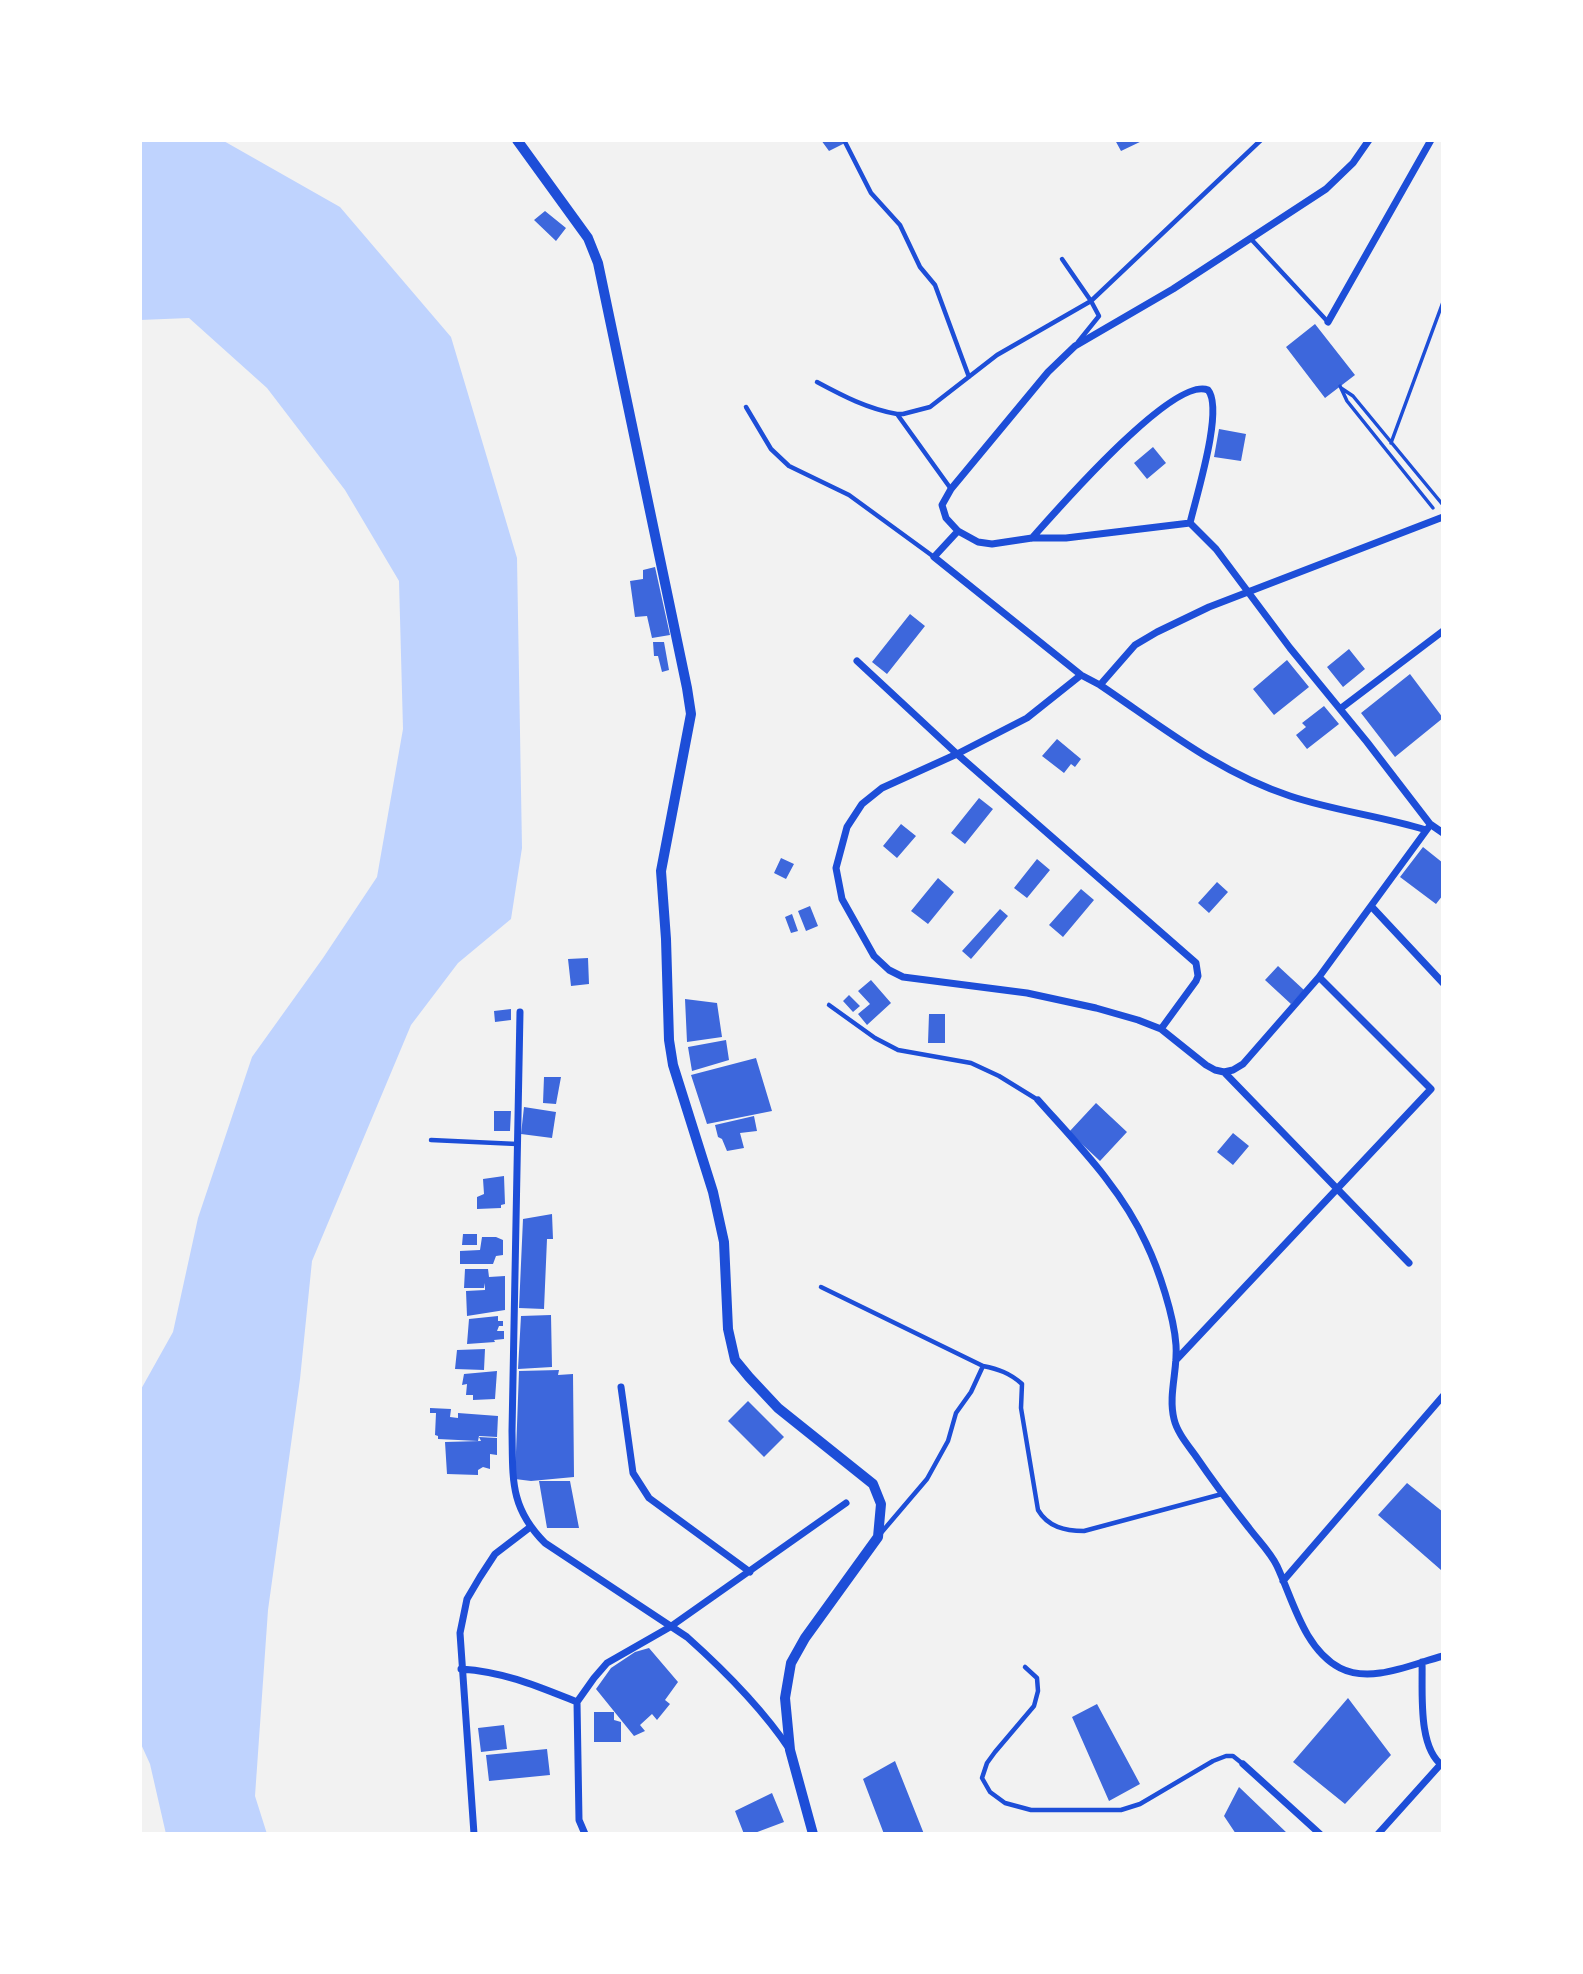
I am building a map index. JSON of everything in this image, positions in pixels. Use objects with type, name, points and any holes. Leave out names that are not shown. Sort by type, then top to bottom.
[{"type":"street","points":[[517,140],[588,238],[598,263],[687,688],[691,714],[661,871],[669,1040],[673,1065],[713,1192],[724,1242],[728,1329],[736,1360],[778,1408],[873,1483],[881,1504],[878,1536],[805,1638],[791,1663],[785,1698],[790,1750],[813,1834]]},
{"type":"street","points":[[1190,523],[992,544],[978,542],[958,531],[946,518],[942,505],[951,489],[1048,372],[1075,346],[1173,289],[1326,189],[1353,163],[1369,140]]},
{"type":"street","points":[[1328,322],[1431,140]]},
{"type":"street","points":[[1032,538],[1093,470],[1129,436],[1176,399],[1203,387],[1212,395],[1213,422],[1190,523]]},
{"type":"street","points":[[1100,685],[1135,645],[1157,632],[1209,607],[1442,517]]},
{"type":"street","points":[[1190,523],[1216,549],[1428,827]]},
{"type":"street","points":[[958,531],[934,557],[1081,675],[1100,685],[1210,761],[1290,797],[1428,827],[1443,834]]},
{"type":"street","points":[[1340,709],[1443,631]]},
{"type":"street","points":[[857,661],[957,754],[1196,963],[1196,981],[1161,1029]]},
{"type":"street","points":[[1081,675],[1027,718],[882,788],[862,804],[847,827],[836,868],[842,899],[874,956],[889,970],[903,977],[1027,993],[1096,1008],[1161,1029],[1214,1070],[1233,1070],[1243,1064],[1320,977],[1428,827]]},
{"type":"street","points":[[1371,906],[1443,983]]},
{"type":"street","points":[[1176,1360],[1431,1089],[1320,977]]},
{"type":"street","points":[[520,1012],[513,1484],[519,1505],[529,1528],[545,1543],[687,1637],[751,1700],[790,1750]]},
{"type":"street","points":[[1224,1072],[1409,1263]]},
{"type":"street","points":[[1038,1100],[1100,1170],[1127,1206],[1142,1235],[1161,1283],[1176,1344],[1172,1396],[1174,1419],[1183,1438],[1222,1494],[1276,1564],[1297,1617],[1326,1659],[1342,1669],[1361,1674],[1387,1672],[1443,1656]]},
{"type":"street","points":[[621,1387],[633,1473],[649,1498],[750,1572]]},
{"type":"street","points":[[1283,1581],[1443,1396]]},
{"type":"street","points":[[585,1834],[579,1820],[578,1702],[607,1663],[670,1627],[846,1503]]},
{"type":"street","points":[[474,1834],[460,1633],[467,1599],[495,1555],[529,1528]]},
{"type":"street","points":[[1378,1834],[1441,1765],[1430,1752],[1423,1715],[1422,1662]]},
{"type":"street","points":[[461,1669],[492,1671],[578,1702]]},
{"type":"street","points":[[1243,1764],[1320,1834]]},
{"type":"lane","points":[[844,140],[871,193],[900,225],[920,267],[935,285],[970,377]]},
{"type":"lane","points":[[817,382],[851,401],[897,414],[930,407],[997,355],[1091,301],[1261,140]]},
{"type":"lane","points":[[1251,239],[1328,322]]},
{"type":"lane","points":[[1062,259],[1098,316],[1075,346]]},
{"type":"lane","points":[[747,407],[771,449],[789,466],[849,495],[934,557]]},
{"type":"lane","points":[[897,414],[951,489]]},
{"type":"lane","points":[[829,1005],[875,1038],[898,1050],[971,1063],[999,1076],[1038,1100]]},
{"type":"lane","points":[[431,1140],[517,1144]]},
{"type":"lane","points":[[821,1287],[983,1366],[1001,1370],[1022,1384],[1021,1408],[1038,1510],[1051,1524],[1070,1531],[1084,1531],[1222,1494]]},
{"type":"lane","points":[[878,1536],[927,1479],[948,1441],[956,1413],[971,1392],[983,1366]]},
{"type":"lane","points":[[1025,1667],[1037,1678],[1038,1691],[1034,1706],[987,1763],[982,1778],[990,1793],[1005,1803],[1031,1810],[1121,1810],[1140,1804],[1226,1756],[1233,1756],[1243,1764]]},
{"type":"path","points":[[1391,443],[1443,302]]},
{"type":"path","points":[[1442,517],[1347,401],[1339,386],[1353,396],[1443,505]]},
{"type":"water","points":[[140,140],[222,140],[340,207],[451,337],[517,558],[522,848],[511,919],[458,963],[411,1025],[312,1261],[300,1379],[268,1610],[255,1796],[267,1834],[166,1834],[150,1764],[140,1742],[140,1391],[173,1332],[198,1218],[252,1057],[377,877],[403,729],[399,581],[345,490],[267,388],[189,318],[140,320]]},
{"type":"building","points":[[821,140],[843,140],[845,143],[829,151]]},
{"type":"building","points":[[1115,140],[1144,140],[1121,151]]},
{"type":"building","points":[[545,211],[566,228],[556,241],[534,220]]},
{"type":"building","points":[[1315,324],[1355,375],[1325,398],[1286,347]]},
{"type":"building","points":[[1219,429],[1246,434],[1241,461],[1214,457]]},
{"type":"building","points":[[1153,447],[1166,463],[1147,479],[1134,463]]},
{"type":"building","points":[[655,567],[670,635],[652,638],[647,616],[635,617],[630,581],[643,579],[643,570]]},
{"type":"building","points":[[910,614],[925,626],[887,674],[872,662]]},
{"type":"building","points":[[653,642],[664,642],[669,670],[662,672],[658,656],[654,656]]},
{"type":"building","points":[[1349,649],[1365,669],[1343,687],[1327,667]]},
{"type":"building","points":[[1287,660],[1309,687],[1274,715],[1253,689]]},
{"type":"building","points":[[1410,674],[1443,718],[1395,757],[1361,713]]},
{"type":"building","points":[[1324,706],[1339,724],[1307,749],[1296,735],[1306,727],[1302,723]]},
{"type":"building","points":[[1057,739],[1081,759],[1075,767],[1071,764],[1064,773],[1042,756]]},
{"type":"building","points":[[979,798],[993,809],[965,844],[951,833]]},
{"type":"building","points":[[901,824],[916,836],[897,858],[883,846]]},
{"type":"building","points":[[1423,847],[1443,863],[1443,895],[1436,904],[1400,877]]},
{"type":"building","points":[[781,858],[794,864],[786,879],[774,873]]},
{"type":"building","points":[[1037,859],[1050,870],[1027,898],[1014,888]]},
{"type":"building","points":[[938,878],[954,892],[928,924],[911,911]]},
{"type":"building","points":[[1217,882],[1228,892],[1209,913],[1198,903]]},
{"type":"building","points":[[1081,889],[1094,900],[1063,937],[1049,925]]},
{"type":"building","points":[[810,906],[818,926],[806,931],[798,911]]},
{"type":"building","points":[[1000,909],[1008,916],[971,959],[962,951]]},
{"type":"building","points":[[792,914],[798,931],[791,933],[785,917]]},
{"type":"building","points":[[588,958],[589,984],[571,986],[568,959]]},
{"type":"building","points":[[1278,966],[1304,990],[1291,1004],[1265,980]]},
{"type":"building","points":[[871,980],[891,1003],[867,1025],[858,1014],[870,1004],[858,991]]},
{"type":"building","points":[[849,995],[860,1006],[853,1012],[843,1001]]},
{"type":"building","points":[[685,999],[717,1003],[722,1037],[687,1042]]},
{"type":"building","points":[[511,1009],[511,1020],[495,1022],[494,1011]]},
{"type":"building","points":[[929,1014],[945,1014],[945,1043],[928,1043]]},
{"type":"building","points":[[726,1040],[729,1060],[692,1071],[688,1047]]},
{"type":"building","points":[[756,1058],[772,1111],[707,1124],[691,1075]]},
{"type":"building","points":[[544,1077],[561,1077],[556,1104],[543,1103]]},
{"type":"building","points":[[1096,1103],[1127,1132],[1100,1161],[1069,1132]]},
{"type":"building","points":[[524,1107],[556,1112],[552,1138],[521,1134]]},
{"type":"building","points":[[494,1111],[511,1111],[510,1131],[494,1131]]},
{"type":"building","points":[[754,1116],[757,1131],[740,1133],[744,1148],[727,1151],[722,1139],[718,1137],[715,1125]]},
{"type":"building","points":[[1233,1133],[1249,1146],[1233,1165],[1217,1152]]},
{"type":"building","points":[[504,1176],[505,1204],[501,1205],[501,1208],[477,1209],[477,1197],[484,1194],[483,1179]]},
{"type":"building","points":[[552,1214],[553,1239],[547,1239],[544,1309],[519,1308],[523,1219]]},
{"type":"building","points":[[463,1234],[477,1234],[477,1245],[462,1245]]},
{"type":"building","points":[[482,1237],[503,1240],[503,1255],[496,1256],[493,1264],[460,1264],[460,1251],[480,1250]]},
{"type":"building","points":[[465,1269],[488,1269],[489,1277],[505,1276],[505,1310],[467,1316],[466,1291],[485,1290],[485,1283],[484,1288],[464,1288]]},
{"type":"building","points":[[551,1315],[552,1367],[518,1369],[521,1316]]},
{"type":"building","points":[[498,1316],[498,1321],[503,1321],[503,1326],[499,1326],[497,1331],[504,1331],[504,1339],[467,1344],[469,1319]]},
{"type":"building","points":[[485,1349],[484,1370],[455,1369],[457,1350]]},
{"type":"building","points":[[559,1370],[558,1375],[573,1374],[574,1477],[531,1481],[515,1479],[519,1371]]},
{"type":"building","points":[[497,1371],[495,1399],[473,1400],[473,1395],[466,1395],[467,1384],[462,1385],[464,1374]]},
{"type":"building","points":[[748,1401],[784,1437],[764,1457],[728,1421]]},
{"type":"building","points":[[430,1408],[451,1409],[450,1417],[458,1418],[458,1413],[498,1416],[497,1437],[479,1436],[478,1441],[438,1439],[435,1435],[436,1413],[430,1413]]},
{"type":"building","points":[[479,1437],[497,1438],[497,1455],[490,1454],[490,1469],[483,1467],[478,1470],[478,1475],[447,1474],[445,1442],[481,1441]]},
{"type":"building","points":[[539,1481],[570,1481],[579,1528],[547,1528]]},
{"type":"building","points":[[1407,1483],[1443,1512],[1441,1570],[1378,1515]]},
{"type":"building","points":[[649,1648],[678,1682],[665,1700],[670,1704],[657,1720],[652,1714],[640,1725],[645,1731],[634,1736],[596,1689],[611,1668],[635,1652]]},
{"type":"building","points":[[1348,1698],[1391,1755],[1345,1804],[1293,1762]]},
{"type":"building","points":[[1097,1704],[1140,1784],[1109,1801],[1072,1717]]},
{"type":"building","points":[[594,1712],[614,1712],[614,1720],[621,1722],[621,1742],[594,1742]]},
{"type":"building","points":[[504,1725],[507,1749],[481,1752],[478,1728]]},
{"type":"building","points":[[547,1749],[550,1775],[489,1781],[486,1755]]},
{"type":"building","points":[[895,1761],[924,1834],[884,1834],[863,1779]]},
{"type":"building","points":[[1239,1787],[1288,1834],[1236,1834],[1224,1816]]},
{"type":"building","points":[[772,1793],[784,1822],[752,1834],[744,1834],[735,1811]]}]
